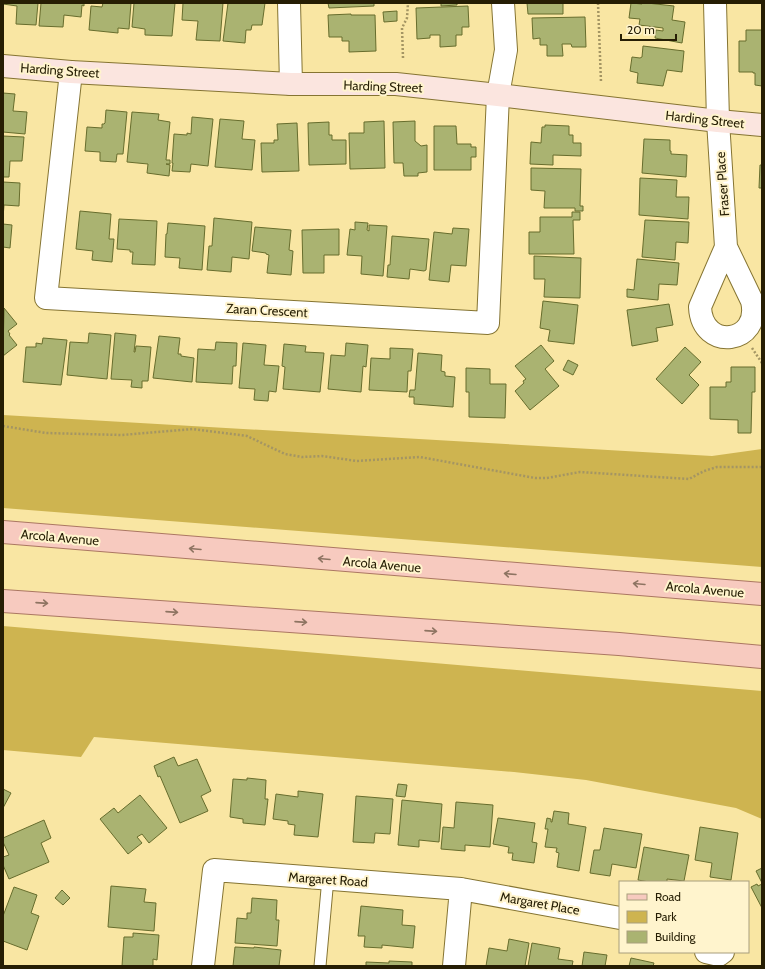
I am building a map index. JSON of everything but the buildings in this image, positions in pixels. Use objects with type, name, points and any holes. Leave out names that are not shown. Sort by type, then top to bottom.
[{"type":"main road","name":"Arcola Avenue","points":[[3,532],[762,594]]},
{"type":"main road","points":[[3,600],[603,643],[762,657]]},
{"type":"street","points":[[288,3],[291,84]]},
{"type":"street","points":[[498,95],[506,50],[503,3]]},
{"type":"street","name":"Fraser Place","points":[[715,3],[718,121],[726,247]]},
{"type":"street","name":"Harding Street","points":[[3,66],[71,72],[291,84],[396,84],[762,125]]},
{"type":"street","name":"Zaran Crescent","points":[[71,72],[46,298],[488,323],[498,95]]},
{"type":"street","name":"Margaret Road","points":[[203,966],[214,870],[461,889]]},
{"type":"street","points":[[454,966],[461,889]]},
{"type":"street","name":"Margaret Place","points":[[461,889],[619,918]]},
{"type":"street","points":[[710,953],[719,955],[722,953]]},
{"type":"lane","points":[[320,966],[328,878]]},
{"type":"path","points":[[404,58],[402,28],[407,18],[408,3]]},
{"type":"path","points":[[598,3],[601,82]]},
{"type":"path","points":[[3,426],[46,433],[114,435],[193,429],[247,436],[285,454],[302,457],[322,456],[357,461],[420,457],[535,478],[547,478],[580,472],[689,479],[704,471],[717,467],[762,466]]},
{"type":"green space","points":[[3,415],[712,456],[762,449],[762,567],[3,508]]},
{"type":"green space","points":[[3,626],[762,691],[762,819],[736,808],[586,780],[514,772],[94,737],[81,757],[3,750]]}]
